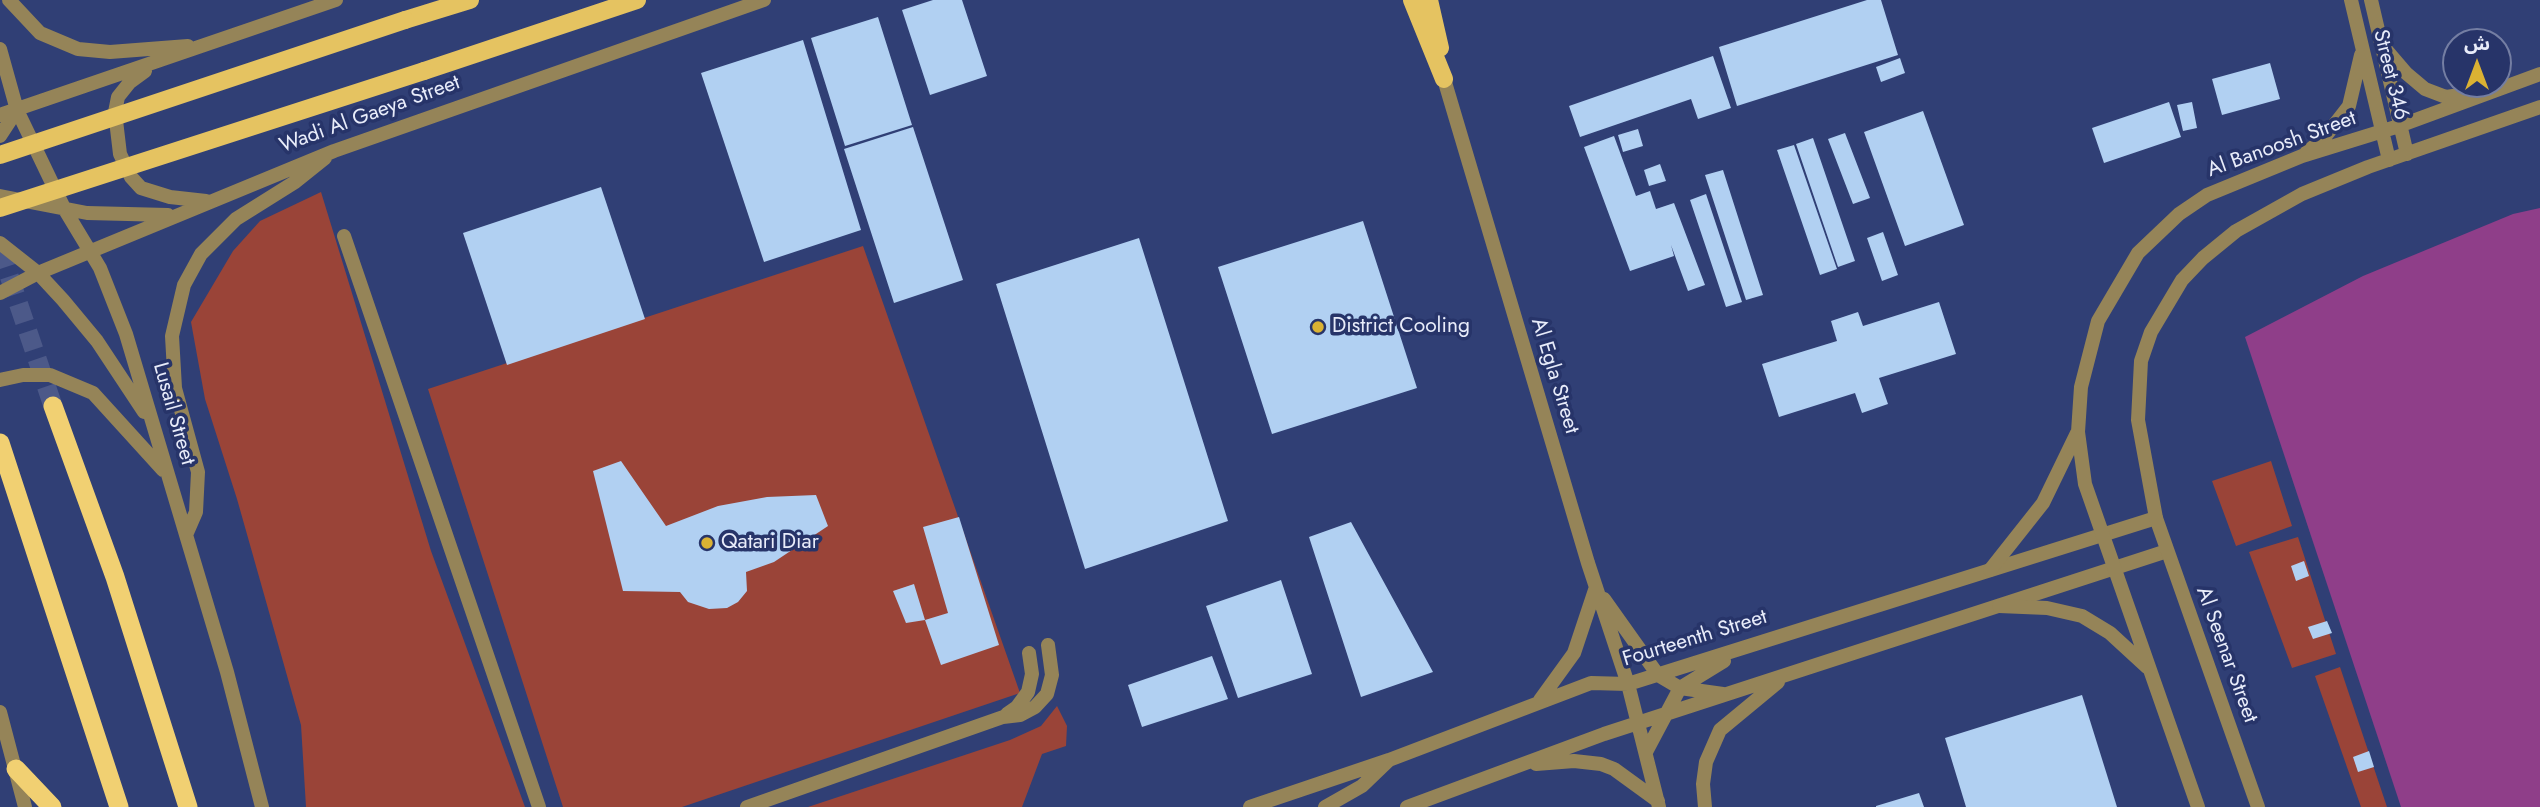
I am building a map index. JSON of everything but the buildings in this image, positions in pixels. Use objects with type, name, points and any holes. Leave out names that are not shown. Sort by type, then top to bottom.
[{"type":"highway","points":[[53,406],[114,577],[188,807]]},
{"type":"highway","points":[[0,443],[119,807]]},
{"type":"highway","points":[[16,769],[52,807]]},
{"type":"main road","points":[[0,155],[470,0]]},
{"type":"main road","name":"Wadi Al Gaeya Street","points":[[0,208],[637,0]]},
{"type":"main road","points":[[1412,0],[1444,79]]},
{"type":"main road","points":[[1429,0],[1444,79]]},
{"type":"street","points":[[9,0],[40,33],[78,49],[147,51],[210,44]]},
{"type":"street","points":[[0,116],[336,0]]},
{"type":"street","name":"Wadi Al Gaeya Street","points":[[0,293],[38,273],[334,151],[764,0]]},
{"type":"street","name":"Street 346","points":[[2351,0],[2389,160]]},
{"type":"street","name":"Street 346","points":[[2371,0],[2407,154]]},
{"type":"street","points":[[2379,41],[2406,73],[2425,89],[2442,95]]},
{"type":"street","points":[[2302,156],[2324,138],[2349,106],[2362,46]]},
{"type":"street","name":"Lusail Street","points":[[0,49],[17,110],[65,210],[90,252],[117,308],[227,672],[262,807]]},
{"type":"street","points":[[155,64],[130,82],[118,97],[114,112],[120,154],[131,177],[141,188],[170,197],[210,201]]},
{"type":"street","name":"Al Banoosh Street","points":[[2512,84],[2540,74]]},
{"type":"street","name":"Al Egla Street","points":[[1444,79],[1595,587],[1628,684],[1658,804]]},
{"type":"street","name":"Al Banoosh Street","points":[[2101,535],[2085,484],[2078,432],[2084,368],[2098,321],[2138,253],[2179,214],[2207,195],[2302,156],[2399,126],[2473,98]]},
{"type":"street","points":[[2156,517],[2142,454],[2138,391],[2141,361],[2165,304],[2203,257],[2236,231],[2302,194],[2540,107]]},
{"type":"street","points":[[0,136],[17,110]]},
{"type":"street","points":[[186,535],[196,512],[198,472],[175,388],[172,336],[184,285],[201,254],[236,219],[295,183],[334,151]]},
{"type":"street","points":[[0,196],[65,210],[118,215],[178,214]]},
{"type":"street","points":[[344,236],[539,807]]},
{"type":"street","points":[[0,243],[38,273],[97,341],[152,425]]},
{"type":"street","points":[[0,380],[23,374],[50,375],[93,393],[168,476]]},
{"type":"street","points":[[1990,570],[2043,503],[2078,432]]},
{"type":"street","name":"Fourteenth Street","points":[[1250,807],[1389,760],[1591,683],[1628,684],[2156,517]]},
{"type":"street","name":"Al Seenar Street","points":[[2156,517],[2258,807]]},
{"type":"street","points":[[2101,535],[2198,807]]},
{"type":"street","points":[[1407,807],[1511,766],[2167,551]]},
{"type":"street","points":[[1595,587],[1658,675],[1680,688],[1726,694]]},
{"type":"street","points":[[1538,702],[1574,653],[1595,587]]},
{"type":"street","points":[[1999,606],[2047,608],[2082,616],[2110,633],[2148,668]]},
{"type":"street","points":[[1646,752],[1662,717],[1680,688],[1689,680],[1759,642]]},
{"type":"street","points":[[747,807],[1003,717],[1020,715],[1035,707],[1046,694],[1052,675],[1048,645]]},
{"type":"street","points":[[1003,717],[1017,707],[1028,691],[1032,674],[1029,653]]},
{"type":"street","points":[[1705,807],[1703,784],[1706,762],[1720,730],[1786,676]]},
{"type":"street","points":[[0,712],[25,807]]},
{"type":"street","points":[[1325,807],[1362,786],[1389,760]]},
{"type":"street","points":[[1511,766],[1557,761],[1601,764],[1614,769],[1658,804]]},
{"type":"shaded area","points":[[321,192],[431,551],[525,807],[306,807],[301,725],[237,499],[205,399],[191,322],[233,251],[260,221]]},
{"type":"shaded area","points":[[2540,208],[2540,807],[2401,807],[2245,337],[2363,276],[2513,214]]},
{"type":"shaded area","points":[[863,246],[1020,693],[682,807],[563,807],[428,389]]},
{"type":"shaded area","points":[[2271,461],[2292,526],[2236,546],[2212,481]]},
{"type":"shaded area","points":[[2298,537],[2336,654],[2292,668],[2249,552]]},
{"type":"shaded area","points":[[2340,667],[2387,807],[2361,807],[2315,676]]},
{"type":"shaded area","points":[[1057,706],[1067,726],[1066,746],[1042,754],[1022,807],[808,807],[1010,740],[1041,726]]},
{"type":"tunnel","points":[[0,249],[53,406]]},
{"type":"place","name":"District Cooling","points":[[1318,327]]},
{"type":"place","name":"Qatari Diar","points":[[707,543]]}]
